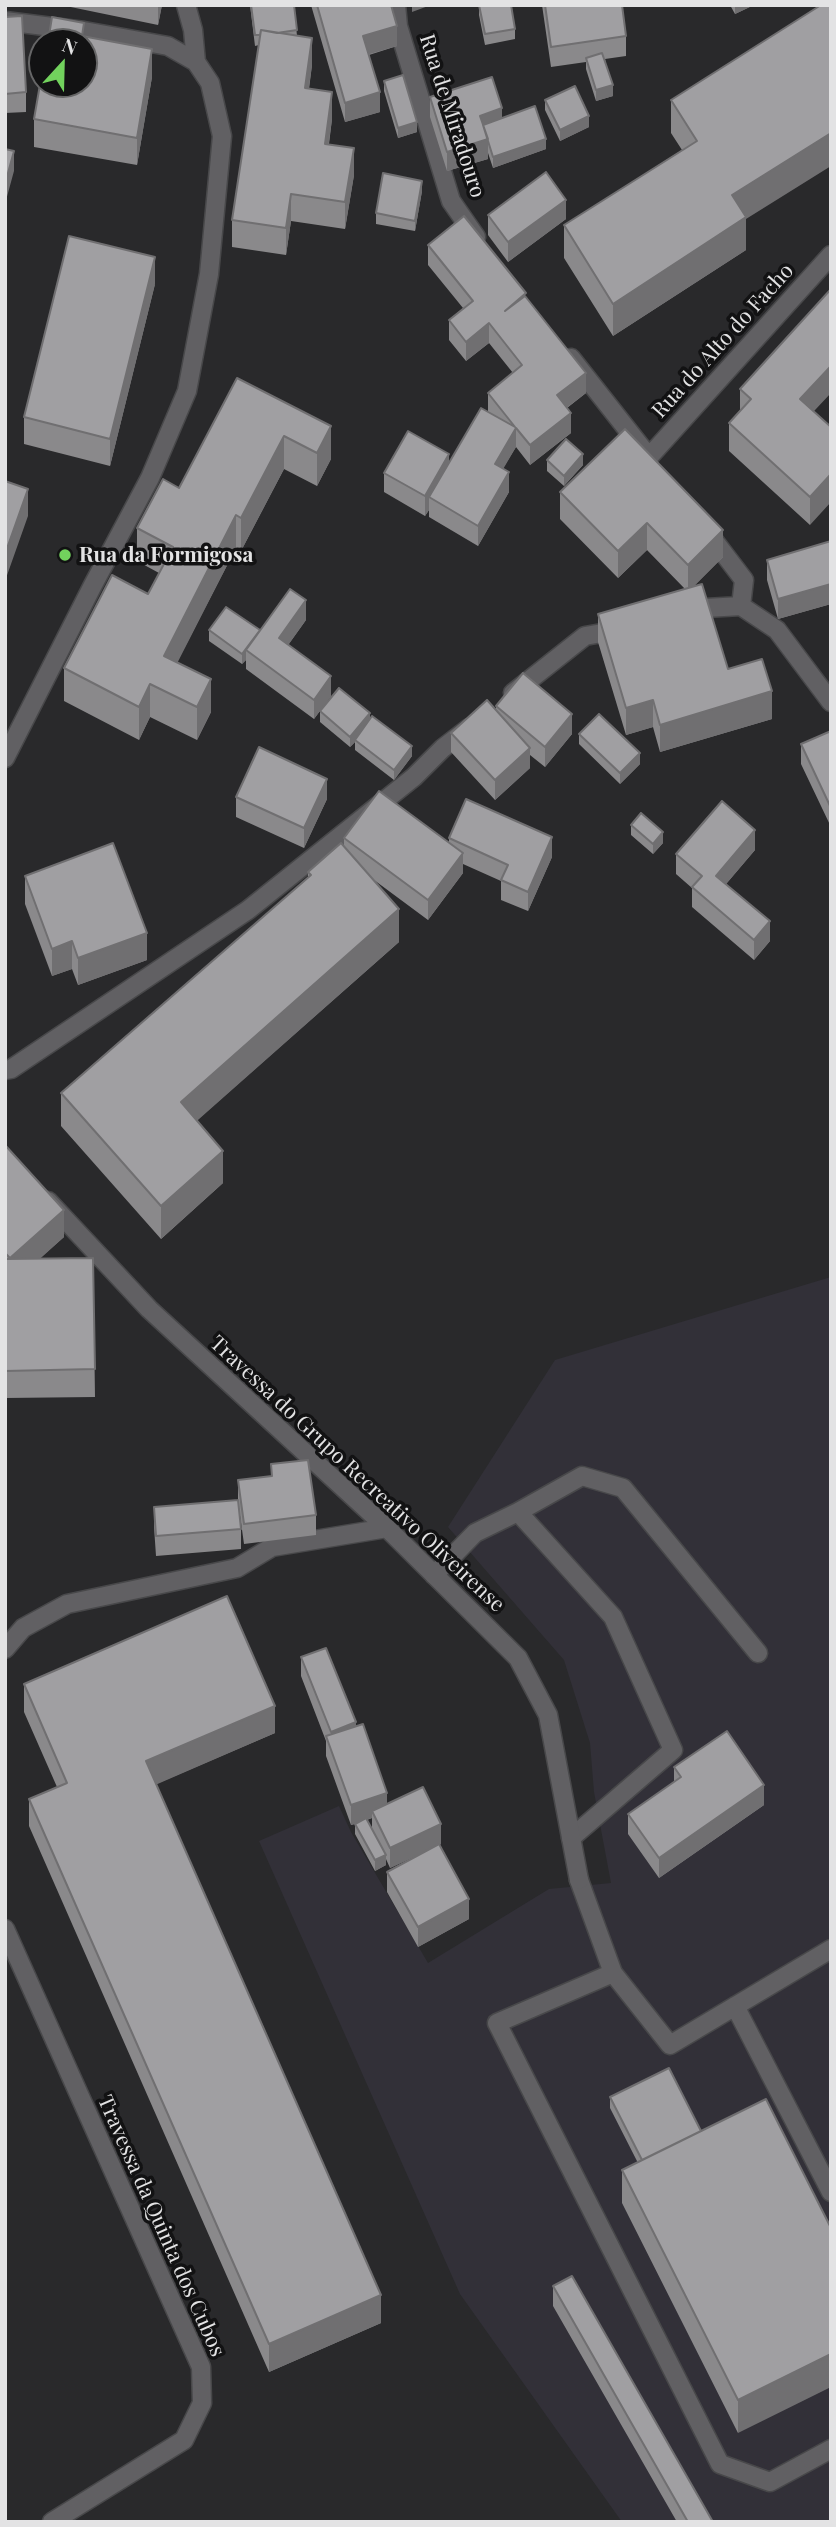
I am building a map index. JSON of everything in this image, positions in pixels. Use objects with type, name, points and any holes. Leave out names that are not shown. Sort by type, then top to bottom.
[{"type":"street","points":[[186,5],[196,62]]},
{"type":"street","name":"Rua de Miradouro","points":[[396,5],[398,26],[451,201],[488,253]]},
{"type":"street","points":[[5,21],[85,31],[168,46],[196,62],[211,83],[222,136],[209,274],[187,391],[150,478],[5,758]]},
{"type":"street","name":"Rua do Alto do Facho","points":[[564,349],[653,462],[831,255]]},
{"type":"street","points":[[696,518],[744,580],[741,606]]},
{"type":"street","points":[[667,618],[706,608],[741,606],[777,631],[831,702]]},
{"type":"street","points":[[5,1070],[11,1069],[248,910],[414,776],[443,748],[585,636],[641,625]]},
{"type":"street","name":"Travessa do Grupo Recreativo Oliveirense","points":[[32,1184],[149,1309],[387,1528],[519,1658],[548,1715],[579,1880],[613,1973],[670,2045],[735,2007]]},
{"type":"street","points":[[434,1575],[475,1534],[582,1476],[623,1488],[758,1653]]},
{"type":"street","points":[[519,1512],[613,1617],[673,1750],[572,1839]]},
{"type":"street","points":[[5,1649],[23,1628],[67,1604],[237,1568],[272,1547],[387,1528]]},
{"type":"street","name":"Travessa da Quinta dos Cubos","points":[[5,1929],[201,2367],[202,2403],[184,2440],[52,2522]]},
{"type":"street","points":[[831,1949],[735,2007],[831,2192]]},
{"type":"street","points":[[613,1973],[497,2023],[720,2463],[770,2482],[831,2449]]},
{"type":"shaded area","points":[[831,1277],[831,2522],[622,2522],[460,2294],[259,1841],[339,1806],[351,1832],[428,1963],[549,1889],[611,1883],[594,1792],[590,1743],[564,1660],[448,1527],[555,1360]]},
{"type":"building","points":[[251,5],[294,5],[297,30],[277,33],[261,30],[260,35],[255,35]]},
{"type":"building","points":[[317,5],[391,5],[397,26],[363,36],[380,92],[345,103]]},
{"type":"building","points":[[479,5],[511,5],[515,29],[485,34]]},
{"type":"building","points":[[545,5],[622,5],[626,36],[551,47]]},
{"type":"building","points":[[821,5],[831,5],[831,133],[732,195],[746,217],[613,304],[564,225],[697,141],[671,100]]},
{"type":"building","points":[[22,16],[26,92],[5,94],[5,17]]},
{"type":"building","points":[[52,17],[84,23],[83,28],[50,28]]},
{"type":"building","points":[[261,30],[312,38],[305,88],[332,92],[325,144],[354,148],[345,202],[291,194],[286,228],[232,220]]},
{"type":"building","points":[[98,39],[152,49],[137,138],[34,119],[38,98],[98,98]]},
{"type":"building","points":[[602,53],[613,85],[596,90],[586,58]]},
{"type":"building","points":[[403,75],[417,122],[398,128],[384,81]]},
{"type":"building","points":[[492,77],[502,108],[480,116],[488,139],[447,152],[430,97]]},
{"type":"building","points":[[575,86],[589,116],[560,130],[545,100]]},
{"type":"building","points":[[535,106],[546,139],[493,157],[483,125]]},
{"type":"building","points":[[5,149],[14,151],[5,184]]},
{"type":"building","points":[[546,172],[566,200],[508,242],[488,215]]},
{"type":"building","points":[[383,173],[422,181],[415,221],[376,213]]},
{"type":"building","points":[[464,216],[526,293],[505,311],[525,296],[586,373],[557,395],[571,413],[530,445],[516,428],[495,464],[509,472],[478,526],[429,497],[481,408],[515,427],[488,393],[522,365],[489,323],[466,342],[449,320],[473,301],[428,245]]},
{"type":"building","points":[[69,236],[155,257],[110,439],[24,417]]},
{"type":"building","points":[[831,289],[831,366],[800,399],[831,427],[831,474],[810,497],[729,423],[751,399],[740,389]]},
{"type":"building","points":[[237,378],[331,426],[317,453],[284,436],[241,518],[236,515],[164,656],[211,679],[197,707],[150,684],[139,707],[64,668],[112,575],[148,594],[173,547],[137,528],[163,479],[179,488]]},
{"type":"building","points":[[625,429],[723,530],[688,565],[647,523],[618,551],[560,492]]},
{"type":"building","points":[[408,431],[449,454],[425,496],[384,473]]},
{"type":"building","points":[[566,439],[583,454],[564,476],[547,460]]},
{"type":"building","points":[[5,481],[28,489],[5,554]]},
{"type":"building","points":[[831,541],[831,584],[778,599],[767,560]]},
{"type":"building","points":[[702,584],[728,669],[762,659],[772,691],[660,725],[653,700],[626,708],[598,614]]},
{"type":"building","points":[[290,589],[306,600],[279,638],[331,676],[314,700],[246,650]]},
{"type":"building","points":[[226,607],[260,630],[242,654],[209,630]]},
{"type":"building","points":[[523,673],[572,714],[545,747],[496,706]]},
{"type":"building","points":[[339,688],[370,713],[350,737],[320,711]]},
{"type":"building","points":[[487,700],[530,748],[495,780],[451,733]]},
{"type":"building","points":[[599,714],[640,753],[620,773],[579,734]]},
{"type":"building","points":[[372,716],[412,746],[394,770],[355,740]]},
{"type":"building","points":[[831,731],[831,808],[801,744]]},
{"type":"building","points":[[259,747],[327,779],[304,828],[236,797]]},
{"type":"building","points":[[379,791],[463,853],[428,900],[344,838]]},
{"type":"building","points":[[466,799],[552,837],[528,892],[501,880],[508,865],[449,838]]},
{"type":"building","points":[[722,801],[755,830],[716,876],[770,921],[754,940],[692,887],[702,876],[676,854]]},
{"type":"building","points":[[641,813],[663,832],[653,844],[631,825]]},
{"type":"building","points":[[113,843],[147,933],[78,958],[72,941],[52,949],[25,876]]},
{"type":"building","points":[[341,843],[399,909],[181,1102],[223,1151],[161,1206],[61,1093],[311,875],[308,872]]},
{"type":"building","points":[[5,1145],[64,1210],[10,1258],[5,1253]]},
{"type":"building","points":[[93,1258],[95,1369],[5,1371],[5,1259]]},
{"type":"building","points":[[308,1460],[316,1515],[244,1524],[238,1480],[272,1476],[271,1464]]},
{"type":"building","points":[[238,1500],[241,1529],[156,1536],[154,1507]]},
{"type":"building","points":[[227,1596],[275,1706],[146,1761],[381,2295],[269,2344],[29,1799],[67,1783],[24,1684]]},
{"type":"building","points":[[326,1648],[356,1722],[331,1732],[301,1657]]},
{"type":"building","points":[[363,1724],[387,1793],[351,1805],[326,1736]]},
{"type":"building","points":[[727,1731],[764,1785],[659,1858],[628,1814],[681,1777],[674,1767]]},
{"type":"building","points":[[423,1787],[441,1824],[390,1848],[372,1811]]},
{"type":"building","points":[[366,1818],[386,1855],[375,1860],[355,1824]]},
{"type":"building","points":[[439,1844],[469,1899],[418,1927],[387,1872]]},
{"type":"building","points":[[669,2068],[701,2131],[642,2160],[610,2097]]},
{"type":"building","points":[[766,2099],[831,2228],[831,2354],[738,2400],[622,2170]]},
{"type":"building","points":[[572,2276],[713,2522],[688,2522],[553,2286]]},
{"type":"place","name":"Rua da Formigosa","points":[[65,555]]}]
